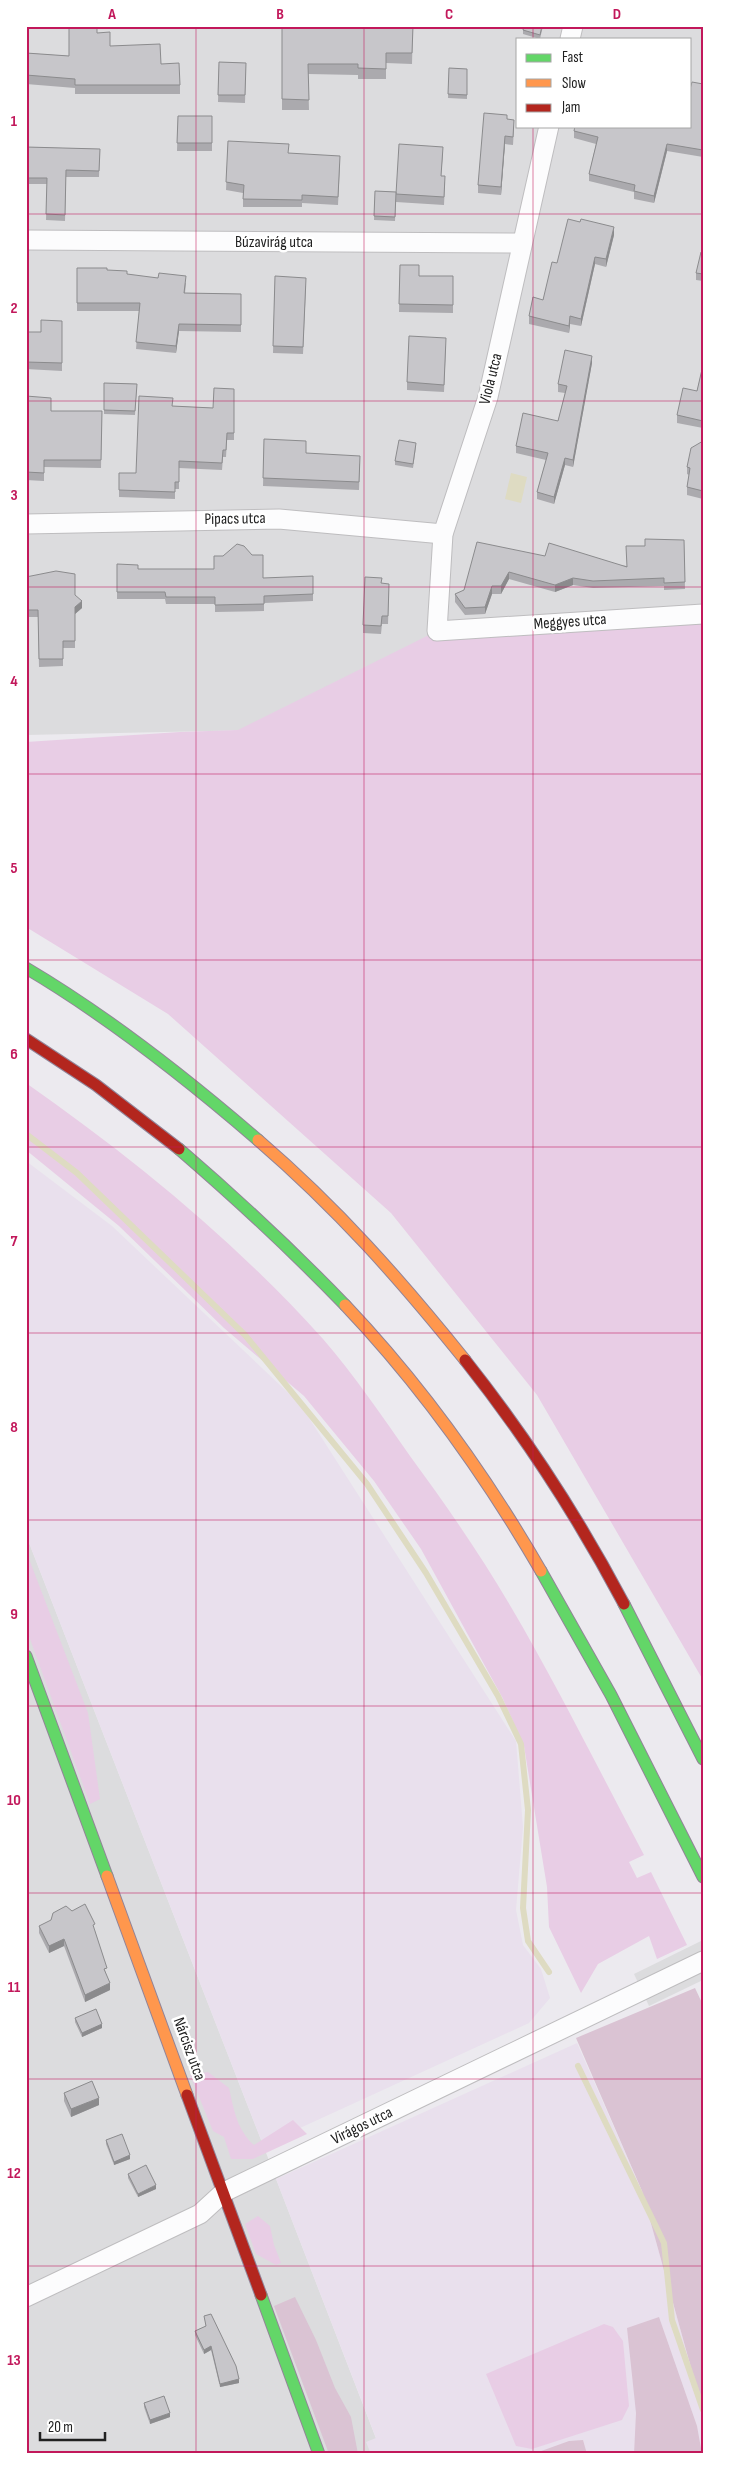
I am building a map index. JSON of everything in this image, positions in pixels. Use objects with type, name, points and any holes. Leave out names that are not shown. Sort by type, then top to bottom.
[{"type":"main road","points":[[26,968],[113,1024],[214,1102],[276,1154],[339,1213],[382,1259],[484,1384],[528,1443],[571,1510],[639,1628],[703,1759]]},
{"type":"main road","points":[[26,1039],[109,1095],[206,1171],[284,1243],[331,1291],[434,1412],[509,1518],[593,1660],[703,1877]]},
{"type":"main road","name":"Nárcisz utca","points":[[26,1656],[320,2454]]},
{"type":"street","name":"Viola utca","points":[[437,631],[444,534],[488,397],[521,243],[549,128]]},
{"type":"street","name":"Búzavirág utca","points":[[26,240],[521,243]]},
{"type":"street","name":"Pipacs utca","points":[[26,524],[278,518],[444,534]]},
{"type":"street","name":"Meggyes utca","points":[[437,631],[703,614]]},
{"type":"street","name":"Virágos utca","points":[[26,2298],[200,2214],[224,2192],[703,1961]]},
{"type":"shaded area","points":[[26,26],[703,26],[703,614],[260,730],[26,735]]},
{"type":"shaded area","points":[[511,473],[527,477],[521,503],[505,499]]},
{"type":"shaded area","points":[[703,614],[703,1680],[537,1395],[391,1213],[168,1014],[26,927],[26,742],[238,730],[437,631]]},
{"type":"shaded area","points":[[26,1083],[105,1141],[182,1202],[255,1268],[323,1339],[346,1367],[450,1511],[511,1607],[644,1855],[629,1862],[637,1878],[651,1872],[687,1945],[657,1959],[649,1936],[598,1964],[581,1993],[549,1927],[547,1887],[524,1746],[502,1697],[421,1549],[374,1481],[304,1396],[224,1328],[119,1226],[26,1150]]},
{"type":"shaded area","points":[[26,1161],[112,1226],[300,1404],[516,1741],[523,1827],[516,1910],[523,1945],[541,1969],[550,1998],[529,2023],[263,2145],[26,1535]]},
{"type":"shaded area","points":[[26,1535],[263,2145],[382,2454],[26,2454]]},
{"type":"shaded area","points":[[26,1551],[88,1713],[100,1799],[90,1804],[26,1628]]},
{"type":"shaded area","points":[[703,1940],[703,1980],[649,2006],[634,1974]]},
{"type":"shaded area","points":[[695,1988],[703,2005],[703,2411],[642,2191],[576,2038]]},
{"type":"shaded area","points":[[577,2043],[642,2191],[703,2411],[703,2454],[371,2454],[366,2442],[376,2438],[276,2179]]},
{"type":"shaded area","points":[[208,2072],[229,2088],[240,2126],[254,2145],[293,2120],[307,2134],[253,2159],[231,2159],[224,2137],[213,2131],[190,2075]]},
{"type":"shaded area","points":[[258,2216],[270,2226],[274,2245],[281,2263],[276,2265],[256,2254],[245,2224]]},
{"type":"shaded area","points":[[295,2297],[316,2340],[335,2388],[351,2417],[358,2454],[329,2454],[274,2306]]},
{"type":"shaded area","points":[[659,2317],[697,2426],[702,2454],[634,2454],[636,2413],[627,2328]]},
{"type":"shaded area","points":[[604,2324],[613,2327],[623,2341],[629,2406],[622,2420],[532,2449],[516,2446],[486,2374]]},
{"type":"shaded area","points":[[583,2440],[587,2454],[533,2454],[569,2441]]},
{"type":"building","points":[[282,26],[413,26],[412,53],[386,53],[386,69],[358,68],[358,64],[308,64],[309,100],[282,99]]},
{"type":"building","points":[[524,26],[542,26],[540,35],[523,30]]},
{"type":"building","points":[[69,28],[97,28],[97,33],[110,32],[110,46],[160,44],[161,64],[179,63],[180,85],[75,85],[75,79],[26,75],[26,53],[69,56]]},
{"type":"building","points":[[219,62],[246,63],[245,95],[218,95]]},
{"type":"building","points":[[449,68],[467,69],[467,95],[448,94]]},
{"type":"building","points":[[692,82],[703,84],[703,150],[667,144],[654,196],[634,191],[635,185],[589,174],[598,137],[574,131],[575,128],[692,128]]},
{"type":"building","points":[[484,113],[507,115],[507,119],[514,120],[513,137],[505,136],[501,187],[478,185]]},
{"type":"building","points":[[178,116],[212,116],[212,143],[177,143]]},
{"type":"building","points":[[228,141],[289,144],[288,153],[340,156],[338,197],[302,195],[302,200],[243,199],[244,185],[226,182]]},
{"type":"building","points":[[399,144],[443,147],[441,176],[445,176],[444,197],[396,194]]},
{"type":"building","points":[[26,147],[100,149],[99,171],[66,170],[65,215],[46,214],[47,178],[26,178]]},
{"type":"building","points":[[375,191],[396,192],[395,217],[374,216]]},
{"type":"building","points":[[568,219],[580,222],[581,219],[614,227],[606,259],[595,257],[581,319],[570,316],[569,326],[529,316],[533,297],[543,300],[552,262],[557,263]]},
{"type":"building","points":[[701,252],[703,252],[703,274],[696,273]]},
{"type":"building","points":[[27,254],[28,276],[26,276]]},
{"type":"building","points":[[400,265],[419,265],[419,276],[453,276],[453,305],[399,304]]},
{"type":"building","points":[[77,268],[107,268],[107,270],[127,271],[127,274],[158,278],[159,273],[186,276],[184,293],[241,294],[241,325],[179,324],[176,346],[136,342],[140,303],[77,303]]},
{"type":"building","points":[[275,276],[306,278],[303,347],[273,346]]},
{"type":"building","points":[[41,320],[62,321],[62,363],[26,362],[26,332],[41,332]]},
{"type":"building","points":[[409,336],[446,338],[444,385],[407,382]]},
{"type":"building","points":[[565,350],[592,356],[573,460],[565,458],[554,497],[537,492],[548,453],[516,446],[523,413],[558,421],[567,386],[558,384]]},
{"type":"building","points":[[703,365],[703,421],[677,415],[683,388],[697,391]]},
{"type":"building","points":[[104,383],[137,384],[135,411],[104,410]]},
{"type":"building","points":[[214,388],[234,389],[234,433],[227,433],[226,450],[223,450],[222,463],[179,461],[179,482],[175,482],[175,492],[119,490],[119,473],[136,473],[139,396],[173,398],[172,406],[213,408]]},
{"type":"building","points":[[26,396],[51,398],[51,411],[102,411],[101,460],[44,460],[44,473],[26,472]]},
{"type":"building","points":[[264,439],[306,441],[306,453],[360,456],[359,482],[263,478]]},
{"type":"building","points":[[399,440],[416,443],[413,464],[395,461]]},
{"type":"building","points":[[703,441],[703,491],[687,487],[690,468],[687,467],[691,448]]},
{"type":"building","points":[[645,539],[684,540],[685,582],[664,583],[664,578],[593,581],[573,578],[555,585],[509,572],[501,586],[492,586],[485,607],[465,608],[455,594],[464,590],[477,542],[545,556],[549,543],[627,567],[626,546],[645,546]]},
{"type":"building","points":[[237,544],[244,546],[252,555],[263,555],[263,578],[313,576],[313,594],[264,596],[264,604],[215,605],[215,597],[166,597],[165,592],[117,592],[117,564],[138,565],[138,569],[214,569],[214,556],[223,556]]},
{"type":"building","points":[[56,571],[75,574],[75,595],[82,601],[75,607],[75,641],[63,641],[63,659],[39,659],[38,610],[26,610],[26,577]]},
{"type":"building","points":[[365,577],[382,578],[381,583],[389,584],[388,616],[382,616],[381,626],[363,625]]},
{"type":"building","points":[[85,1904],[95,1924],[93,1925],[107,1968],[104,1969],[110,1983],[85,1995],[64,1939],[49,1946],[39,1926],[51,1920],[53,1913],[66,1906],[72,1911]]},
{"type":"building","points":[[96,2009],[102,2024],[82,2033],[75,2018]]},
{"type":"building","points":[[92,2081],[99,2098],[71,2109],[64,2093]]},
{"type":"building","points":[[122,2134],[130,2155],[114,2162],[106,2140]]},
{"type":"building","points":[[146,2165],[156,2185],[138,2194],[128,2174]]},
{"type":"building","points":[[211,2314],[236,2366],[239,2379],[220,2384],[211,2346],[204,2350],[195,2331],[206,2326],[204,2316]]},
{"type":"building","points":[[164,2396],[170,2413],[150,2420],[144,2403]]},
{"type":"waterway","points":[[26,1134],[77,1173],[245,1335],[367,1484],[426,1573],[498,1696],[521,1744],[528,1810],[523,1908],[528,1941],[549,1972]]},
{"type":"waterway","points":[[578,2066],[664,2243],[672,2320],[703,2410]]},
{"type":"traffic: fast","points":[[26,968],[117,1027],[203,1093],[258,1140]]},
{"type":"traffic: fast","points":[[179,1149],[264,1225],[345,1305]]},
{"type":"traffic: fast","points":[[541,1571],[611,1695],[703,1877]]},
{"type":"traffic: fast","points":[[624,1604],[703,1759]]},
{"type":"traffic: fast","points":[[26,1656],[107,1876]]},
{"type":"traffic: fast","points":[[261,2295],[319,2454]]},
{"type":"traffic: slow","points":[[258,1140],[315,1192],[367,1245],[465,1360]]},
{"type":"traffic: slow","points":[[345,1305],[400,1367],[451,1432],[498,1501],[541,1571]]},
{"type":"traffic: slow","points":[[107,1876],[187,2095]]},
{"type":"traffic: jam","points":[[26,1039],[96,1085],[179,1149]]},
{"type":"traffic: jam","points":[[465,1360],[509,1418],[550,1478],[570,1509],[624,1604]]},
{"type":"traffic: jam","points":[[187,2095],[261,2295]]}]
